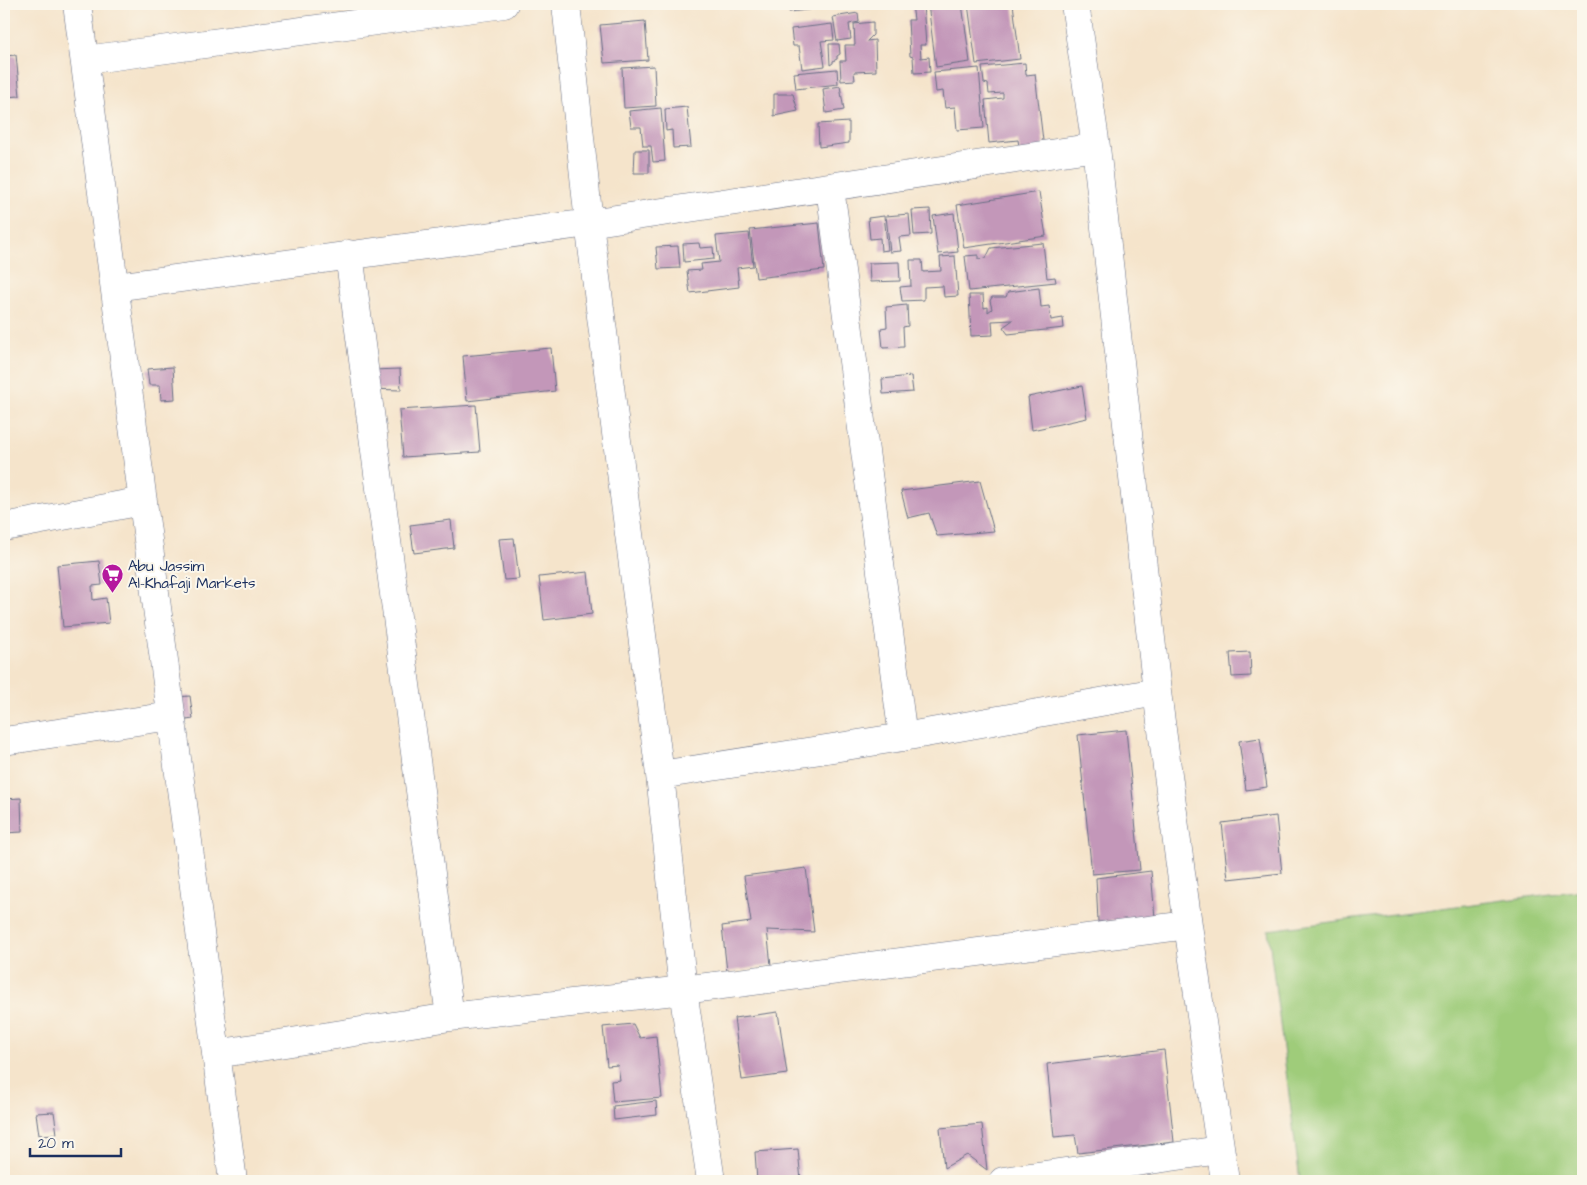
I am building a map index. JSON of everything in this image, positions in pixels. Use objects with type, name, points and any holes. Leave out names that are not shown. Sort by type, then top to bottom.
[{"type":"street","points":[[78,4],[233,1181]]},
{"type":"street","points":[[85,60],[504,4]]},
{"type":"street","points":[[566,4],[589,223],[660,775],[683,990],[711,1181]]},
{"type":"street","points":[[1075,4],[1096,147],[1157,692],[1225,1181]]},
{"type":"street","points":[[114,287],[589,223],[1096,147]]},
{"type":"street","points":[[830,188],[903,736]]},
{"type":"street","points":[[349,254],[450,1017]]},
{"type":"street","points":[[4,527],[143,501]]},
{"type":"street","points":[[660,775],[903,736],[1157,692]]},
{"type":"street","points":[[4,741],[171,716]]},
{"type":"street","points":[[216,1054],[450,1017],[683,990],[1188,925]]},
{"type":"street","points":[[1003,1181],[1220,1150]]},
{"type":"green space","points":[[1583,890],[1583,1181],[1300,1181],[1268,930]]},
{"type":"building","points":[[788,4],[824,4],[825,8],[789,12]]},
{"type":"building","points":[[912,4],[923,4],[926,45],[920,45],[921,58],[929,57],[930,72],[914,73],[913,57],[910,56],[908,20],[914,20]]},
{"type":"building","points":[[928,4],[962,4],[970,62],[936,67]]},
{"type":"building","points":[[968,4],[1013,4],[1020,59],[976,64]]},
{"type":"building","points":[[858,13],[859,22],[849,24],[851,39],[837,41],[833,17]]},
{"type":"building","points":[[645,21],[648,60],[604,63],[600,25]]},
{"type":"building","points":[[873,22],[873,35],[867,41],[875,40],[876,71],[854,72],[855,80],[841,81],[840,61],[846,61],[845,45],[855,45],[854,24]]},
{"type":"building","points":[[832,24],[834,40],[821,41],[825,66],[802,69],[799,46],[793,46],[791,29]]},
{"type":"building","points":[[829,44],[839,44],[840,54],[830,65]]},
{"type":"building","points":[[16,55],[20,96],[4,97],[4,56]]},
{"type":"building","points":[[1025,63],[1026,75],[1035,74],[1044,149],[1020,152],[1018,140],[989,143],[985,100],[1003,98],[1003,93],[989,94],[988,84],[984,83],[982,67]]},
{"type":"building","points":[[654,66],[656,106],[624,108],[622,68]]},
{"type":"building","points":[[979,68],[984,128],[957,130],[955,107],[945,108],[943,91],[936,92],[934,72]]},
{"type":"building","points":[[837,69],[838,84],[796,89],[794,73]]},
{"type":"building","points":[[840,86],[844,110],[826,113],[823,89]]},
{"type":"building","points":[[774,94],[793,94],[798,111],[774,116]]},
{"type":"building","points":[[687,107],[691,147],[673,148],[672,130],[666,131],[665,109]]},
{"type":"building","points":[[661,108],[665,161],[653,162],[651,146],[643,146],[641,127],[631,127],[629,111]]},
{"type":"building","points":[[849,122],[849,143],[819,147],[818,124]]},
{"type":"building","points":[[635,150],[649,150],[649,173],[634,173]]},
{"type":"building","points":[[1039,192],[1046,236],[964,248],[957,205]]},
{"type":"building","points":[[930,209],[931,234],[914,235],[912,210]]},
{"type":"building","points":[[954,213],[958,252],[938,254],[933,216]]},
{"type":"building","points":[[909,214],[911,236],[899,237],[901,251],[890,252],[886,216]]},
{"type":"building","points":[[884,216],[888,250],[881,251],[880,238],[870,239],[868,218]]},
{"type":"building","points":[[819,223],[824,270],[756,278],[750,230]]},
{"type":"building","points":[[749,233],[753,266],[737,268],[739,287],[690,293],[687,271],[702,270],[701,264],[719,262],[716,236]]},
{"type":"building","points":[[699,243],[700,248],[713,247],[714,259],[684,262],[683,244]]},
{"type":"building","points":[[1043,243],[1047,278],[1055,277],[1056,282],[969,291],[965,256],[978,255],[978,259],[986,258],[991,248]]},
{"type":"building","points":[[678,246],[680,268],[658,269],[656,247]]},
{"type":"building","points":[[955,256],[958,296],[944,297],[943,286],[924,287],[924,300],[902,301],[900,287],[911,286],[910,260],[922,260],[923,272],[941,271],[940,257]]},
{"type":"building","points":[[899,262],[900,281],[870,282],[869,263]]},
{"type":"building","points":[[1039,288],[1041,307],[1049,306],[1051,320],[1063,318],[1064,328],[1008,334],[1003,327],[1013,320],[992,321],[993,335],[971,336],[969,295],[983,295],[984,308],[988,307],[988,312],[992,309],[990,301],[992,297],[1006,297],[1008,292]]},
{"type":"building","points":[[907,305],[908,326],[903,327],[904,347],[883,348],[881,328],[887,327],[886,307]]},
{"type":"building","points":[[551,348],[555,391],[467,401],[463,356]]},
{"type":"building","points":[[173,367],[175,399],[161,400],[160,385],[149,385],[147,369]]},
{"type":"building","points":[[400,369],[401,390],[367,389],[372,370]]},
{"type":"building","points":[[911,376],[913,392],[883,394],[882,379]]},
{"type":"building","points":[[1082,386],[1087,418],[1032,430],[1028,397]]},
{"type":"building","points":[[476,405],[480,452],[403,457],[399,410]]},
{"type":"building","points":[[980,481],[994,531],[937,536],[929,513],[908,518],[901,491]]},
{"type":"building","points":[[451,520],[454,548],[414,553],[410,525]]},
{"type":"building","points":[[514,538],[519,579],[504,580],[499,539]]},
{"type":"building","points":[[99,561],[102,585],[92,586],[93,600],[106,598],[109,623],[63,627],[57,565]]},
{"type":"building","points":[[588,572],[592,614],[544,620],[539,577]]},
{"type":"building","points":[[1250,652],[1251,676],[1232,677],[1230,653]]},
{"type":"building","points":[[190,696],[193,719],[180,721],[176,697]]},
{"type":"building","points":[[1126,730],[1140,870],[1092,874],[1078,735]]},
{"type":"building","points":[[1260,738],[1267,787],[1246,790],[1239,741]]},
{"type":"building","points":[[21,798],[22,832],[4,833],[4,799]]},
{"type":"building","points":[[1276,816],[1282,873],[1228,879],[1222,823]]},
{"type":"building","points":[[806,868],[814,932],[767,930],[771,965],[727,972],[722,926],[751,922],[744,876]]},
{"type":"building","points":[[1151,871],[1155,918],[1098,922],[1096,878]]},
{"type":"building","points":[[778,1012],[787,1074],[742,1080],[734,1018]]},
{"type":"building","points":[[633,1024],[640,1038],[656,1036],[662,1098],[613,1102],[611,1081],[620,1080],[618,1065],[607,1066],[603,1027]]},
{"type":"building","points":[[1164,1050],[1174,1142],[1078,1153],[1075,1135],[1054,1137],[1047,1064]]},
{"type":"building","points":[[656,1101],[657,1115],[614,1120],[613,1106]]},
{"type":"building","points":[[54,1112],[57,1134],[39,1135],[36,1113]]},
{"type":"building","points":[[982,1124],[987,1170],[967,1155],[944,1168],[940,1128]]},
{"type":"building","points":[[798,1149],[801,1181],[757,1181],[755,1152]]},
{"type":"place","name":"Abu Jassim Al-Khafaji Markets","points":[[112,594]]}]
